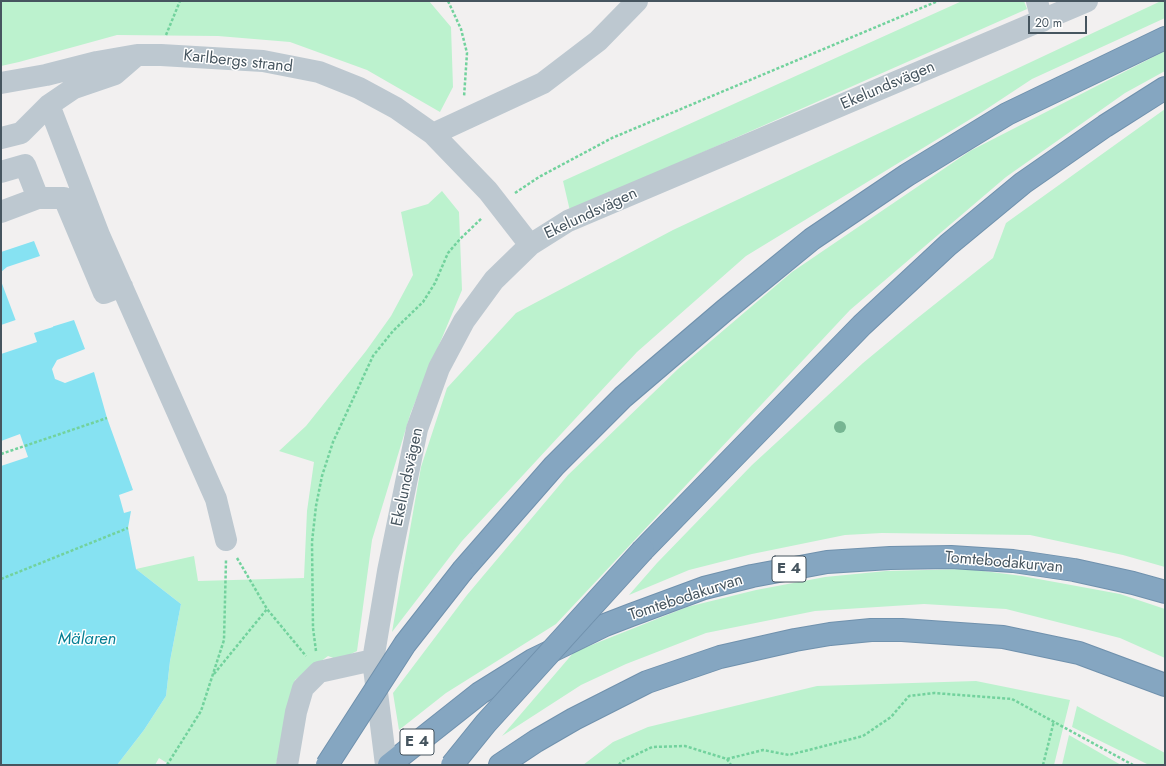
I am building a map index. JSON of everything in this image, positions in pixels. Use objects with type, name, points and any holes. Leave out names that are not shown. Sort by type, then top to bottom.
[{"type":"highway","points":[[327,765],[405,644],[463,570],[554,466],[623,397],[725,310],[812,239],[907,175],[1007,114],[1165,38]]},
{"type":"highway","points":[[452,765],[486,724],[643,550],[862,325],[948,245],[1023,184],[1105,126],[1165,88]]},
{"type":"highway","name":"Tomtebodakurvan","points":[[389,765],[480,693],[533,660],[605,626],[704,588],[752,576],[820,564],[890,558],[951,557],[1013,561],[1074,570],[1133,583],[1165,592]]},
{"type":"highway","points":[[503,763],[574,719],[647,682],[720,657],[795,640],[830,634],[871,630],[902,630],[1003,637],[1079,653],[1165,685]]},
{"type":"street","points":[[433,134],[543,83],[598,41],[637,1]]},
{"type":"street","name":"Ekelundsvägen","points":[[386,765],[373,660],[388,571],[417,428],[439,368],[464,321],[494,280],[530,245],[568,221],[1040,11],[1088,2]]},
{"type":"street","name":"Karlbergs strand","points":[[1,83],[46,75],[97,62],[137,55],[263,61],[319,72],[359,88],[396,108],[433,134],[499,203],[530,245]]},
{"type":"street","points":[[1,138],[21,133],[49,105],[74,88],[115,74],[137,55]]},
{"type":"street","points":[[49,105],[99,235],[216,499],[226,540]]},
{"type":"street","points":[[1,172],[25,165],[38,198]]},
{"type":"street","points":[[1,212],[38,198],[64,198],[104,293],[122,286]]},
{"type":"street","points":[[287,765],[296,712],[303,688],[319,672],[373,660]]},
{"type":"path","points":[[161,55],[168,30],[180,1]]},
{"type":"path","points":[[448,1],[461,29],[467,53],[463,88],[465,118]]},
{"type":"path","points":[[319,672],[313,628],[312,542],[316,506],[322,476],[333,442],[373,356],[393,332],[423,302],[452,248],[460,239],[499,203],[539,177],[612,138],[938,1]]},
{"type":"path","points":[[1,454],[107,418]]},
{"type":"path","points":[[1,579],[128,528]]},
{"type":"path","points":[[226,540],[267,609],[319,672]]},
{"type":"path","points":[[167,765],[201,711],[224,640],[226,540]]},
{"type":"path","points":[[212,676],[267,609]]},
{"type":"path","points":[[620,765],[621,762],[652,747],[685,746],[727,759],[762,750],[789,755],[863,736],[891,717],[909,696],[934,694],[1012,699],[1133,765]]},
{"type":"path","points":[[1043,765],[1054,721]]},
{"type":"path","points":[[727,759],[731,765]]},
{"type":"green space","points":[[1,1],[429,1],[451,27],[453,87],[440,112],[367,70],[290,42],[218,36],[117,35],[1,66]]},
{"type":"green space","points":[[962,1],[1024,1],[1027,9],[570,211],[563,181]]},
{"type":"green space","points":[[1161,1],[1165,1],[1165,18],[1032,79],[982,112],[746,256],[637,352],[462,541],[392,632],[421,467],[447,388],[516,313],[673,230]]},
{"type":"green space","points":[[1165,51],[1165,71],[1125,93],[1006,177],[850,310],[556,624],[446,693],[399,730],[393,693],[467,595],[568,475],[678,369],[792,272],[970,151]]},
{"type":"green space","points":[[1165,109],[1165,567],[1123,555],[1030,535],[882,533],[845,535],[752,554],[689,570],[629,595],[657,563],[752,465],[863,363],[993,258],[1006,223]]},
{"type":"green space","points":[[442,191],[459,212],[462,290],[411,412],[372,540],[357,651],[339,660],[328,656],[295,680],[276,765],[170,765],[159,758],[155,765],[117,765],[144,730],[166,696],[170,661],[181,604],[136,569],[194,556],[198,581],[304,578],[307,511],[314,462],[279,451],[306,426],[366,351],[391,316],[413,275],[401,212],[428,204]]},
{"type":"green space","points":[[968,569],[1022,576],[1120,594],[1165,609],[1165,658],[1120,638],[1006,609],[924,604],[815,611],[706,633],[626,664],[581,685],[502,736],[574,652],[687,607],[756,590],[825,577],[886,571]]},
{"type":"green space","points":[[976,681],[1070,700],[1054,765],[583,765],[613,742],[648,727],[817,686]]},
{"type":"green space","points":[[1077,706],[1165,753],[1165,765],[1149,765],[1072,727]]},
{"type":"green space","points":[[1069,735],[1121,765],[1062,765]]},
{"type":"water","points":[[34,241],[40,256],[7,267],[1,272],[1,252]]},
{"type":"water","name":"Mälaren","points":[[1,281],[16,321],[48,328],[74,320],[85,349],[57,360],[52,369],[55,379],[65,383],[94,372],[107,418],[133,490],[119,495],[124,513],[131,511],[128,528],[136,569],[181,604],[170,661],[166,696],[144,730],[117,765],[1,765]]},
{"type":"pier","points":[[42,311],[49,326],[53,325],[53,327],[34,333],[37,342],[1,354],[1,325]]},
{"type":"pier","points":[[20,434],[28,457],[1,466],[1,441]]}]
